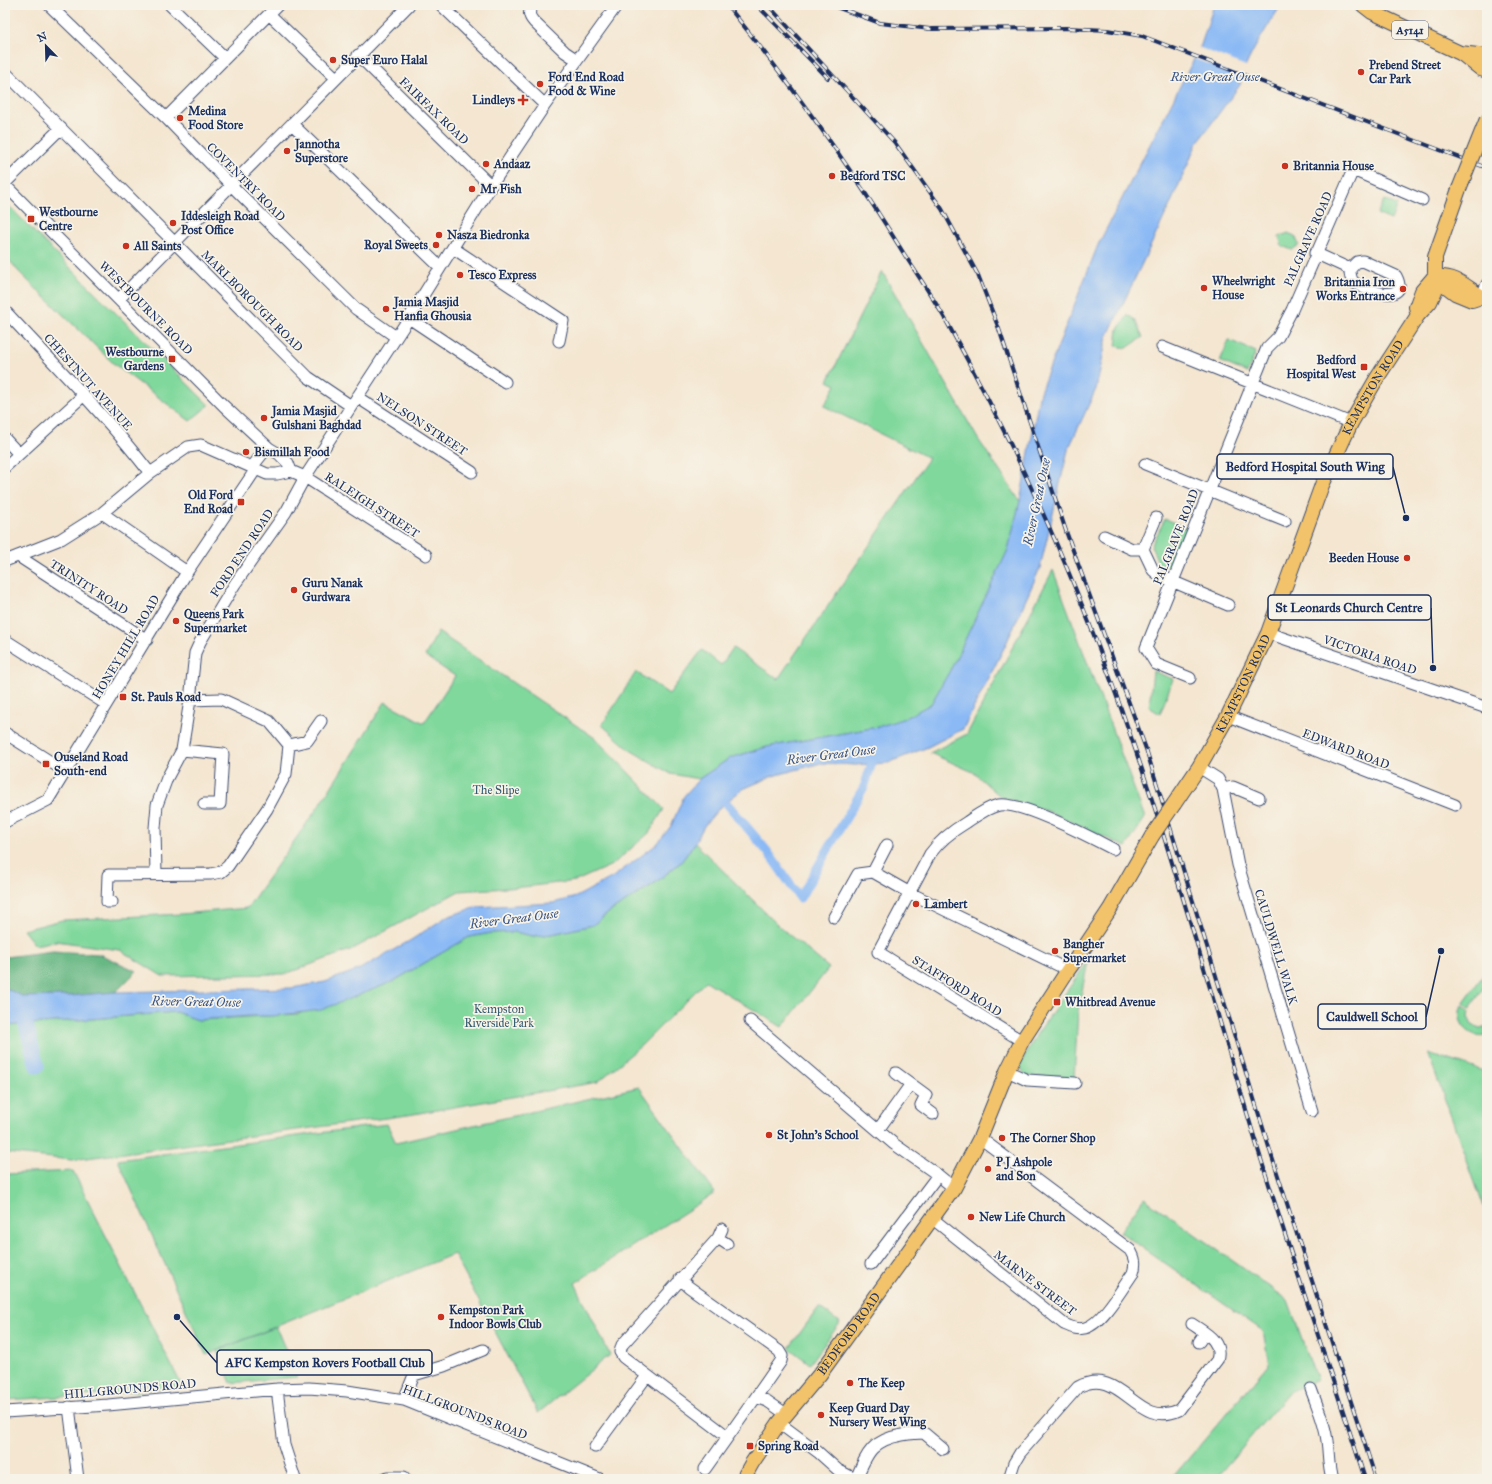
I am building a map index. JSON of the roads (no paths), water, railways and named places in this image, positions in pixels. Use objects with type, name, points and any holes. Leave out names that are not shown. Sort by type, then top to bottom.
[{"type":"main road","name":"A5141","points":[[1363,5],[1372,12],[1460,52],[1487,56]]},
{"type":"main road","points":[[1460,52],[1481,69],[1487,71]]},
{"type":"main road","name":"KEMPSTON ROAD","points":[[1007,1071],[1022,1041],[1110,909],[1152,836],[1200,767],[1228,716],[1268,633],[1322,485],[1351,423],[1377,378],[1418,315],[1428,306],[1435,291],[1435,257],[1459,189],[1487,119]]},
{"type":"main road","points":[[1434,277],[1455,293],[1472,300],[1485,294]]},
{"type":"main road","name":"BEDFORD ROAD","points":[[743,1479],[782,1419],[820,1374],[933,1220],[954,1188],[980,1138],[1007,1071]]},
{"type":"street","name":"COVENTRY ROAD","points":[[49,5],[166,118],[356,309],[396,337]]},
{"type":"street","points":[[170,5],[224,57]]},
{"type":"street","points":[[166,118],[224,57],[278,5]]},
{"type":"street","points":[[119,299],[409,5]]},
{"type":"street","points":[[441,5],[545,105]]},
{"type":"street","points":[[534,5],[530,10],[529,16],[565,52],[577,60]]},
{"type":"street","name":"FORD END ROAD","points":[[156,874],[155,828],[157,805],[167,778],[182,750],[190,700],[195,653],[200,642],[235,584],[286,512],[305,477],[453,248],[491,186],[545,105],[617,5]]},
{"type":"street","points":[[269,14],[336,78]]},
{"type":"street","name":"FAIRFAX ROAD","points":[[358,55],[491,186]]},
{"type":"street","name":"MARLBOROUGH ROAD","points":[[5,72],[308,377],[354,401]]},
{"type":"street","points":[[292,125],[440,267]]},
{"type":"street","name":"WESTBOURNE ROAD","points":[[61,128],[5,184],[220,402],[269,448]]},
{"type":"street","name":"PALGRAVE ROAD","points":[[1190,678],[1156,664],[1146,648],[1267,348],[1278,338],[1292,310],[1315,253],[1353,170],[1422,200]]},
{"type":"street","points":[[453,248],[563,320],[559,341]]},
{"type":"street","points":[[1315,253],[1350,269]]},
{"type":"street","name":"CHESTNUT AVENUE","points":[[5,311],[84,395],[150,473]]},
{"type":"street","points":[[408,318],[506,382]]},
{"type":"street","points":[[1162,347],[1252,384],[1290,397],[1351,423]]},
{"type":"street","points":[[5,467],[84,395]]},
{"type":"street","name":"NELSON STREET","points":[[354,401],[472,472]]},
{"type":"street","points":[[5,439],[19,454]]},
{"type":"street","points":[[5,561],[61,539],[102,513],[150,473],[182,450],[196,445],[267,474],[277,474],[291,470]]},
{"type":"street","points":[[254,468],[263,453],[269,448],[280,454],[288,463],[291,470],[305,477]]},
{"type":"street","points":[[1145,464],[1210,489],[1285,521]]},
{"type":"street","name":"HONEY HILL ROAD","points":[[5,822],[48,800],[147,640],[187,572],[254,468]]},
{"type":"street","name":"RALEIGH STREET","points":[[305,477],[426,555]]},
{"type":"street","points":[[102,513],[187,572]]},
{"type":"street","points":[[1156,518],[1143,549],[1153,570],[1172,582],[1228,605]]},
{"type":"street","points":[[1104,536],[1132,549],[1143,549]]},
{"type":"street","name":"TRINITY ROAD","points":[[18,556],[147,640]]},
{"type":"street","name":"VICTORIA ROAD","points":[[1268,633],[1487,708]]},
{"type":"street","points":[[5,640],[106,704]]},
{"type":"street","points":[[112,902],[107,902],[108,875],[211,874],[221,872],[228,866],[267,809],[286,774],[289,745],[269,721],[221,699],[190,700]]},
{"type":"street","name":"EDWARD ROAD","points":[[1228,716],[1455,806]]},
{"type":"street","points":[[289,745],[307,741],[321,721]]},
{"type":"street","points":[[5,733],[65,771]]},
{"type":"street","points":[[182,750],[223,754],[220,804],[204,804]]},
{"type":"street","name":"CAULDWELL WALK","points":[[1200,767],[1218,779],[1223,789],[1238,865],[1312,1111]]},
{"type":"street","points":[[1223,789],[1233,787],[1259,798]]},
{"type":"street","points":[[910,893],[939,841],[981,813],[999,805],[1013,805],[1076,830],[1113,849]]},
{"type":"street","points":[[873,872],[887,845]]},
{"type":"street","points":[[834,917],[858,874],[873,872],[910,893],[1068,970]]},
{"type":"street","name":"STAFFORD ROAD","points":[[910,893],[878,952],[1022,1041]]},
{"type":"street","points":[[750,1021],[777,1046],[878,1130],[954,1188]]},
{"type":"street","points":[[1007,1071],[1026,1080],[1075,1083]]},
{"type":"street","points":[[896,1073],[926,1095],[921,1105],[934,1114]]},
{"type":"street","points":[[878,1130],[911,1084]]},
{"type":"street","name":"MARNE STREET","points":[[933,1220],[1064,1324],[1077,1329],[1086,1328],[1095,1323],[1133,1273],[1135,1265],[1134,1256],[1130,1250],[980,1138]]},
{"type":"street","points":[[871,1264],[938,1175]]},
{"type":"street","points":[[722,1237],[680,1279],[622,1345],[620,1352],[623,1357],[647,1376],[727,1436]]},
{"type":"street","points":[[680,1279],[689,1287],[780,1351],[781,1361],[704,1469]]},
{"type":"street","points":[[1009,1479],[1014,1463],[1020,1453],[1078,1387],[1088,1382],[1108,1383],[1153,1414],[1170,1414],[1178,1410],[1188,1400],[1217,1360],[1219,1353],[1218,1346],[1213,1339],[1202,1337],[1192,1324]]},
{"type":"street","points":[[404,1400],[414,1375],[444,1366],[483,1350]]},
{"type":"street","points":[[594,1448],[647,1376]]},
{"type":"street","name":"HILLGROUNDS ROAD","points":[[5,1412],[277,1389],[309,1388],[404,1400],[600,1479]]},
{"type":"street","points":[[277,1389],[284,1445],[295,1479]]},
{"type":"street","points":[[1311,1389],[1324,1424],[1327,1441],[1328,1464],[1332,1479]]},
{"type":"street","points":[[756,1397],[767,1401],[782,1419],[838,1470],[856,1479],[871,1448],[877,1442],[888,1437],[924,1433],[931,1444],[943,1449]]},
{"type":"street","points":[[69,1407],[78,1479]]},
{"type":"street","points":[[383,1479],[388,1477],[404,1477]]},
{"type":"water","name":"River Great Ouse","points":[[1214,5],[1281,5],[1251,55],[1242,75],[1240,85],[1197,143],[1170,205],[1107,337],[1096,389],[1068,450],[1040,568],[1006,644],[963,729],[928,747],[888,763],[855,765],[821,763],[773,776],[743,789],[721,806],[704,826],[695,843],[681,862],[655,883],[611,911],[593,925],[552,934],[533,936],[515,932],[491,933],[469,937],[392,982],[321,1010],[272,1016],[198,1020],[176,1012],[5,1026],[5,988],[24,997],[69,996],[116,992],[292,988],[325,982],[360,969],[411,940],[446,917],[477,907],[553,903],[576,897],[613,877],[657,844],[671,826],[684,796],[699,779],[730,758],[767,747],[878,727],[905,718],[931,704],[952,667],[1008,550],[1020,501],[1040,392],[1098,245],[1201,45]]},
{"type":"waterway","name":"River Great Ouse","points":[[718,793],[767,851],[800,898],[865,785],[875,753]]},
{"type":"waterway","points":[[5,1017],[22,1010],[37,1066]]},
{"type":"railway","points":[[727,5],[821,128],[934,300],[992,407],[1057,545],[1086,615],[1138,758],[1185,904],[1292,1257],[1365,1479]]},
{"type":"railway","points":[[757,5],[828,78]]},
{"type":"railway","points":[[768,5],[895,143],[942,209],[978,275],[999,329],[1067,534],[1146,749],[1272,1157],[1376,1479]]},
{"type":"railway","points":[[831,5],[880,23],[930,29],[1068,28],[1107,30],[1142,36],[1487,168]]},
{"type":"place","name":"Super Euro Halal","points":[[333,60]]},
{"type":"place","name":"Prebend Street Car Park","points":[[1361,72]]},
{"type":"place","name":"Ford End Road Food & Wine","points":[[540,84]]},
{"type":"place","name":"Lindleys","points":[[523,100]]},
{"type":"place","name":"Medina Food Store","points":[[180,118]]},
{"type":"place","name":"Jannotha Superstore","points":[[287,151]]},
{"type":"place","name":"Andaaz","points":[[486,164]]},
{"type":"place","name":"Britannia House","points":[[1285,166]]},
{"type":"place","name":"Bedford TSC","points":[[832,176]]},
{"type":"place","name":"Mr Fish","points":[[472,189]]},
{"type":"place","name":"Westbourne Centre","points":[[31,219]]},
{"type":"place","name":"Iddesleigh Road Post Office","points":[[173,223]]},
{"type":"place","name":"Nasza Biedronka","points":[[439,235]]},
{"type":"place","name":"Royal Sweets","points":[[436,245]]},
{"type":"place","name":"All Saints","points":[[126,246]]},
{"type":"place","name":"Tesco Express","points":[[460,275]]},
{"type":"place","name":"Wheelwright House","points":[[1204,288]]},
{"type":"place","name":"Britannia Iron Works Entrance","points":[[1403,289]]},
{"type":"place","name":"Jamia Masjid Hanfia Ghousia","points":[[386,309]]},
{"type":"place","name":"Westbourne Gardens","points":[[172,359]]},
{"type":"place","name":"Bedford Hospital West","points":[[1364,367]]},
{"type":"place","name":"Jamia Masjid Gulshani Baghdad","points":[[264,418]]},
{"type":"place","name":"Bismillah Food","points":[[246,452]]},
{"type":"place","name":"Old Ford End Road","points":[[241,502]]},
{"type":"place","name":"Bedford Hospital South Wing","points":[[1406,518]]},
{"type":"place","name":"Beeden House","points":[[1407,558]]},
{"type":"place","name":"Guru Nanak Gurdwara","points":[[294,590]]},
{"type":"place","name":"Queens Park Supermarket","points":[[176,621]]},
{"type":"place","name":"St Leonards Church Centre","points":[[1433,668]]},
{"type":"place","name":"St. Pauls Road","points":[[123,697]]},
{"type":"place","name":"Ouseland Road South-end","points":[[46,764]]},
{"type":"place","name":"Lambert","points":[[916,904]]},
{"type":"place","name":"Bangher Supermarket","points":[[1055,951]]},
{"type":"place","name":"Cauldwell School","points":[[1441,951]]},
{"type":"place","name":"Whitbread Avenue","points":[[1057,1002]]},
{"type":"place","name":"St John's School","points":[[769,1135]]},
{"type":"place","name":"The Corner Shop","points":[[1002,1138]]},
{"type":"place","name":"P J Ashpole and Son","points":[[988,1169]]},
{"type":"place","name":"New Life Church","points":[[971,1217]]},
{"type":"place","name":"AFC Kempston Rovers Football Club","points":[[177,1317]]},
{"type":"place","name":"Kempston Park Indoor Bowls Club","points":[[441,1317]]},
{"type":"place","name":"The Keep","points":[[850,1383]]},
{"type":"place","name":"Keep Guard Day Nursery West Wing","points":[[821,1415]]},
{"type":"place","name":"Spring Road","points":[[750,1446]]},
{"type":"park label","name":"The Slipe","points":[[496,790]]},
{"type":"park label","name":"Kempston Riverside Park","points":[[499,1016]]}]
